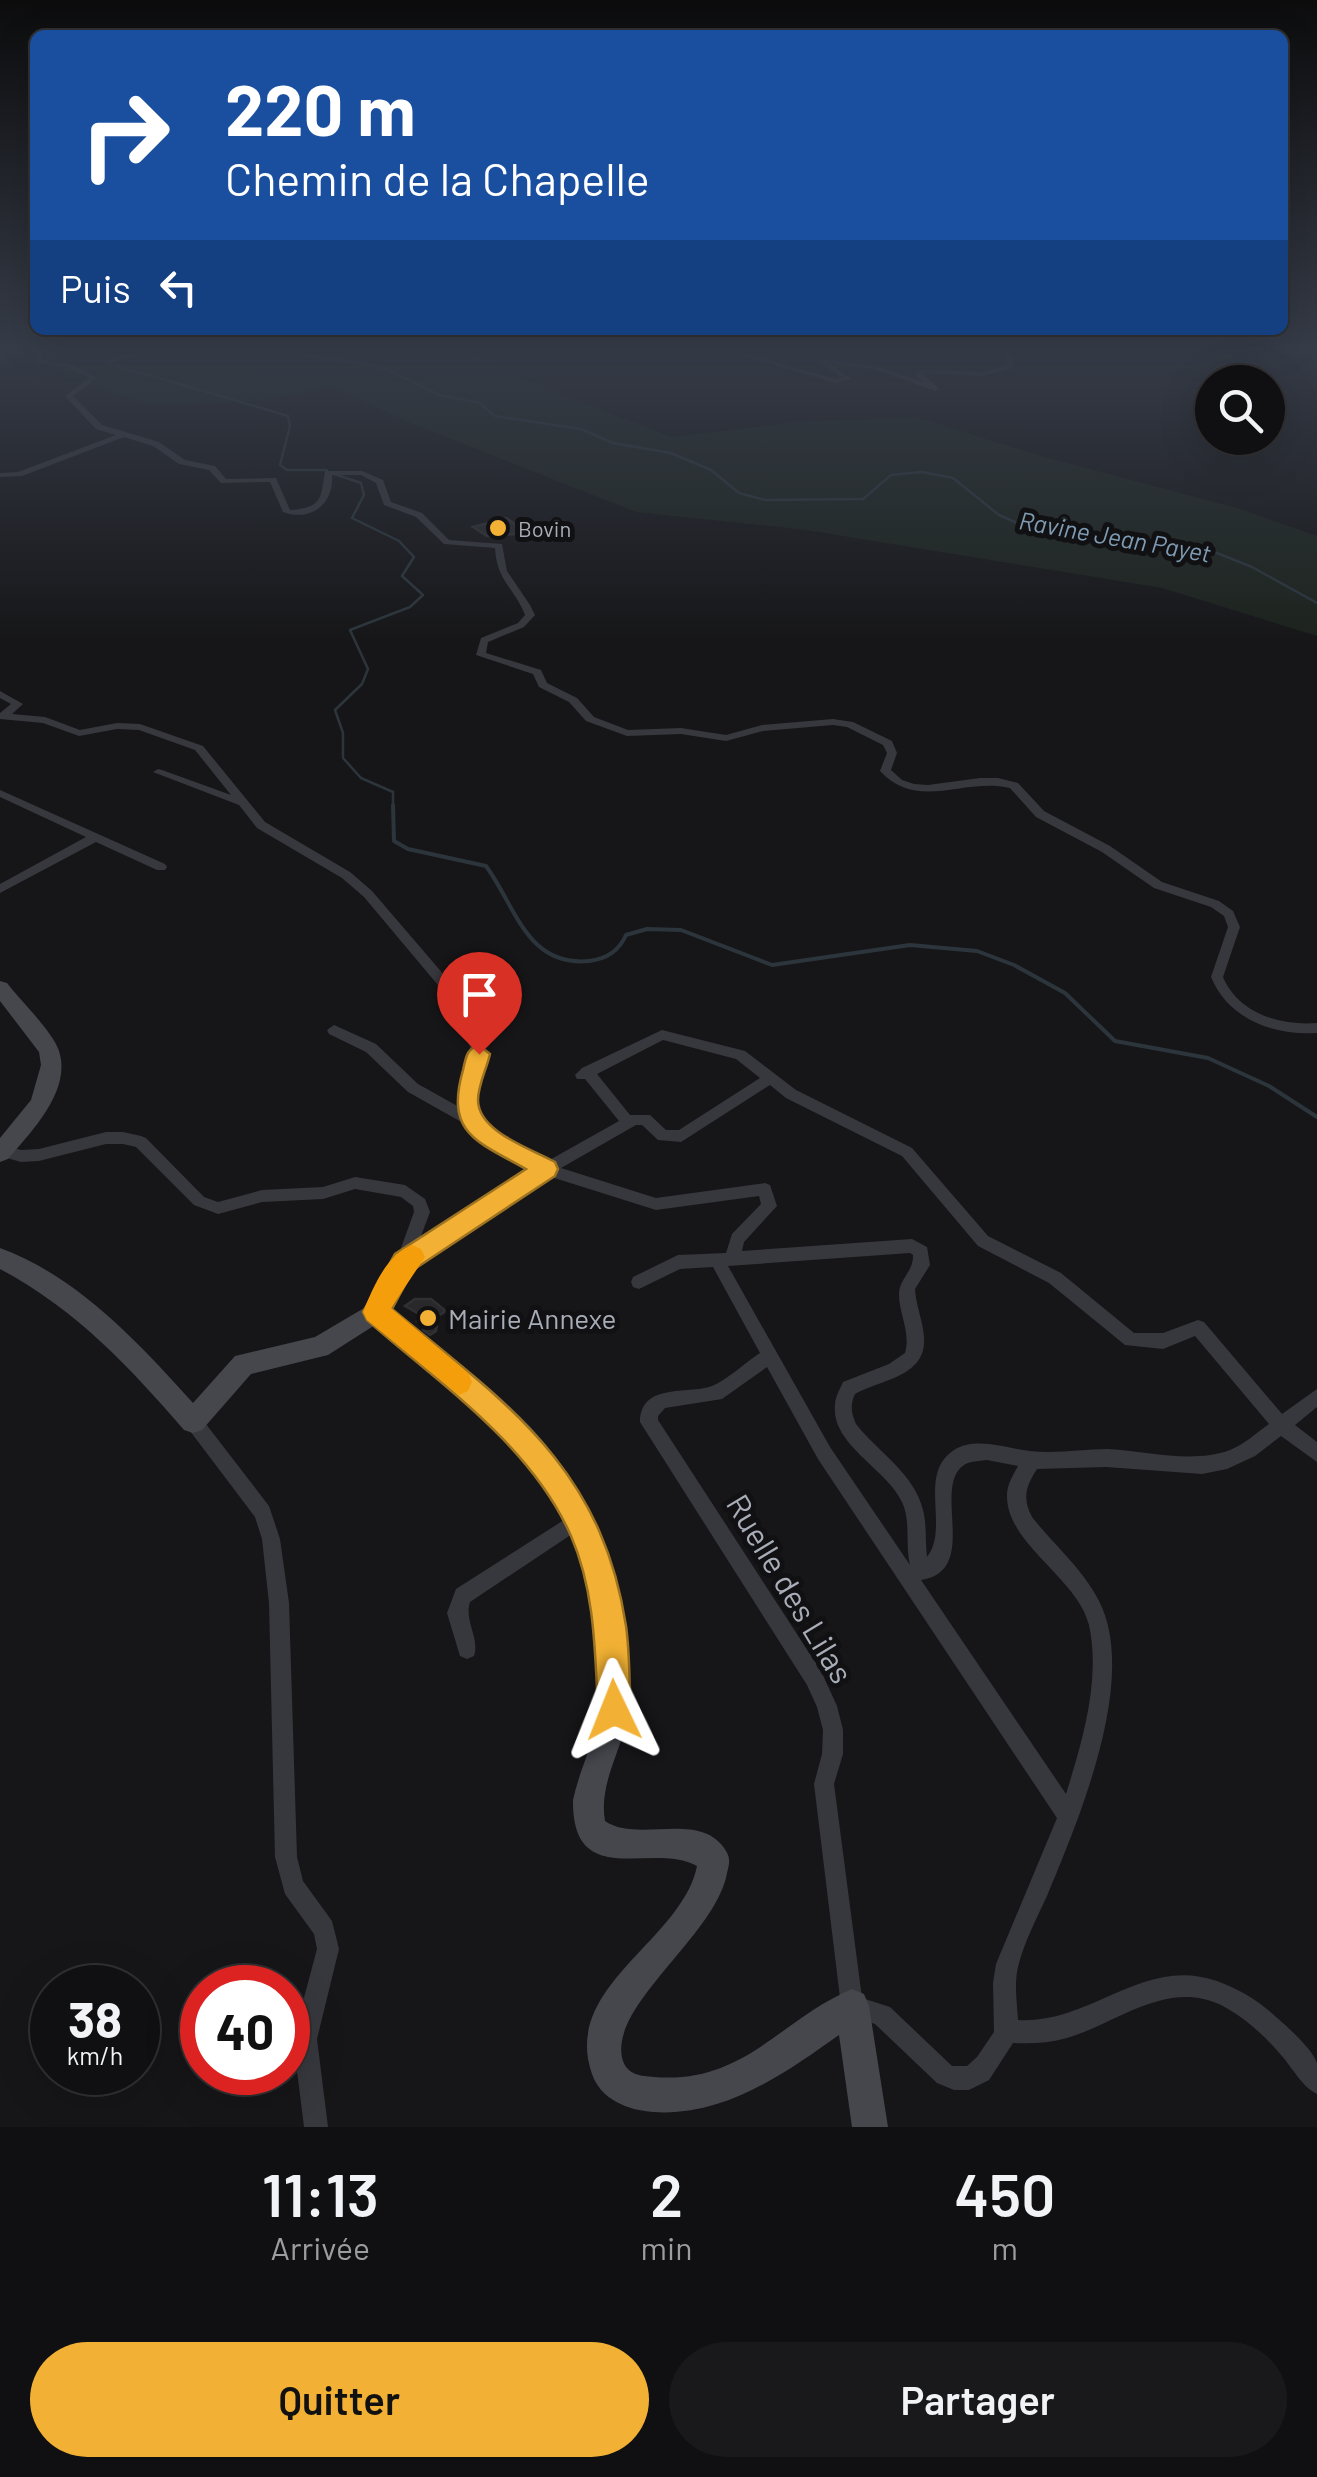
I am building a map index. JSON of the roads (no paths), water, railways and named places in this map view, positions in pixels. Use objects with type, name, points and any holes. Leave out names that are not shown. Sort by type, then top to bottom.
[{"type":"street","points":[[0,475],[19,474],[92,446]]},
{"type":"street","points":[[159,446],[182,462],[212,468],[224,482],[273,480],[285,511],[292,514],[324,500],[329,491],[326,474],[362,473],[380,482],[387,503],[419,516],[444,541],[497,544],[505,583],[527,604],[530,615],[521,625],[484,640],[481,655],[537,672],[548,689],[564,694],[599,724],[644,735],[681,731],[726,738],[762,728],[849,724],[888,743],[892,753],[885,771],[898,784],[925,790],[970,780],[1014,784],[1040,814],[1106,849],[1145,878],[1223,908],[1234,927],[1216,977],[1226,998],[1252,1016],[1298,1028],[1317,1028]]},
{"type":"street","points":[[0,694],[18,706],[1,716]]},
{"type":"street","points":[[1,716],[45,720],[79,734],[130,726],[178,738],[199,748],[240,802],[270,832],[358,884],[464,1006],[478,1043],[466,1099],[470,1120]]},
{"type":"street","points":[[158,772],[240,802]]},
{"type":"street","points":[[0,793],[161,867]]},
{"type":"street","points":[[0,889],[94,838]]},
{"type":"street","points":[[0,988],[49,1050],[52,1062],[41,1102],[1,1152],[34,1158],[108,1138],[130,1138],[141,1142],[199,1201],[218,1208],[262,1196],[323,1193],[355,1183],[406,1191],[420,1203],[422,1212],[404,1262],[376,1312],[320,1346],[244,1364],[193,1421]]},
{"type":"street","points":[[334,1030],[371,1048],[413,1088],[546,1169],[656,1204],[765,1189],[769,1206],[737,1239],[725,1260]]},
{"type":"street","points":[[628,1122],[584,1074],[648,1038],[676,1035],[740,1055],[769,1079],[907,1152],[983,1241],[1056,1278],[1132,1340],[1163,1341],[1198,1327],[1280,1424],[1317,1453]]},
{"type":"street","points":[[404,1262],[546,1169],[628,1122],[645,1119],[663,1136],[681,1136],[769,1079]]},
{"type":"street","points":[[639,1282],[678,1262],[912,1246],[922,1252],[922,1265],[907,1288],[916,1336],[914,1354],[906,1366],[854,1384],[841,1403],[851,1429],[910,1498],[919,1523],[919,1581]]},
{"type":"street","points":[[0,1258],[46,1278],[148,1370],[263,1512],[277,1574],[286,1857],[293,1886],[324,1928],[328,1949],[305,2038],[316,2127]]},
{"type":"street","points":[[725,1260],[824,1453],[919,1581],[1066,1812]]},
{"type":"street","points":[[376,1312],[495,1413],[542,1459],[578,1520],[600,1579],[616,1691],[611,1729],[587,1804],[589,1822],[597,1836],[616,1842],[693,1846],[710,1854],[714,1867],[706,1890],[618,2007],[605,2038],[609,2074],[622,2087],[654,2096],[684,2097],[718,2088],[752,2072],[852,2006]]},
{"type":"street","name":"Ruelle des Lilas","points":[[771,1355],[716,1393],[661,1400],[649,1413],[649,1422],[814,1678],[832,1714],[836,1752],[824,1784],[852,2006]]},
{"type":"street","points":[[919,1581],[934,1566],[942,1549],[945,1473],[954,1460],[974,1451],[1032,1460],[1106,1458],[1202,1465],[1250,1450],[1317,1396]]},
{"type":"street","points":[[852,2006],[882,2015],[932,2066],[958,2081],[983,2072],[1006,2031],[1001,1991],[1007,1964],[1088,1757],[1102,1698],[1100,1644],[1090,1597],[1028,1528],[1016,1504],[1016,1492],[1032,1460]]},
{"type":"street","points":[[466,1649],[457,1613],[463,1596],[578,1520]]},
{"type":"street","points":[[1006,2031],[1034,2035],[1065,2030],[1150,1991],[1194,1983],[1247,2008],[1276,2033],[1317,2082]]},
{"type":"street","points":[[852,2006],[870,2127]]},
{"type":"waterway","points":[[285,446],[280,465],[287,470],[327,470]]},
{"type":"waterway","name":"Ravine Jean Payet","points":[[632,446],[671,453],[711,470],[739,493],[765,500],[863,499],[891,475],[922,472],[953,478],[999,515],[1026,527],[1158,539],[1207,549],[1252,567],[1317,603]]},
{"type":"waterway","points":[[331,473],[361,483],[364,495],[352,518],[399,541],[414,557],[402,576],[423,595],[410,607],[350,630],[368,669],[362,684],[335,710],[343,733],[343,758],[361,778],[393,792],[393,805]]},
{"type":"waterway","points":[[393,805],[394,841],[408,849],[486,866],[537,944],[568,960],[601,958],[616,950],[626,935],[647,929],[681,930],[772,965],[910,945],[977,951],[1014,965],[1065,993],[1115,1041],[1208,1058],[1269,1086],[1317,1117]]},
{"type":"place","name":"Bovin","points":[[498,528]]},
{"type":"place","name":"Mairie Annexe","points":[[428,1318]]}]
